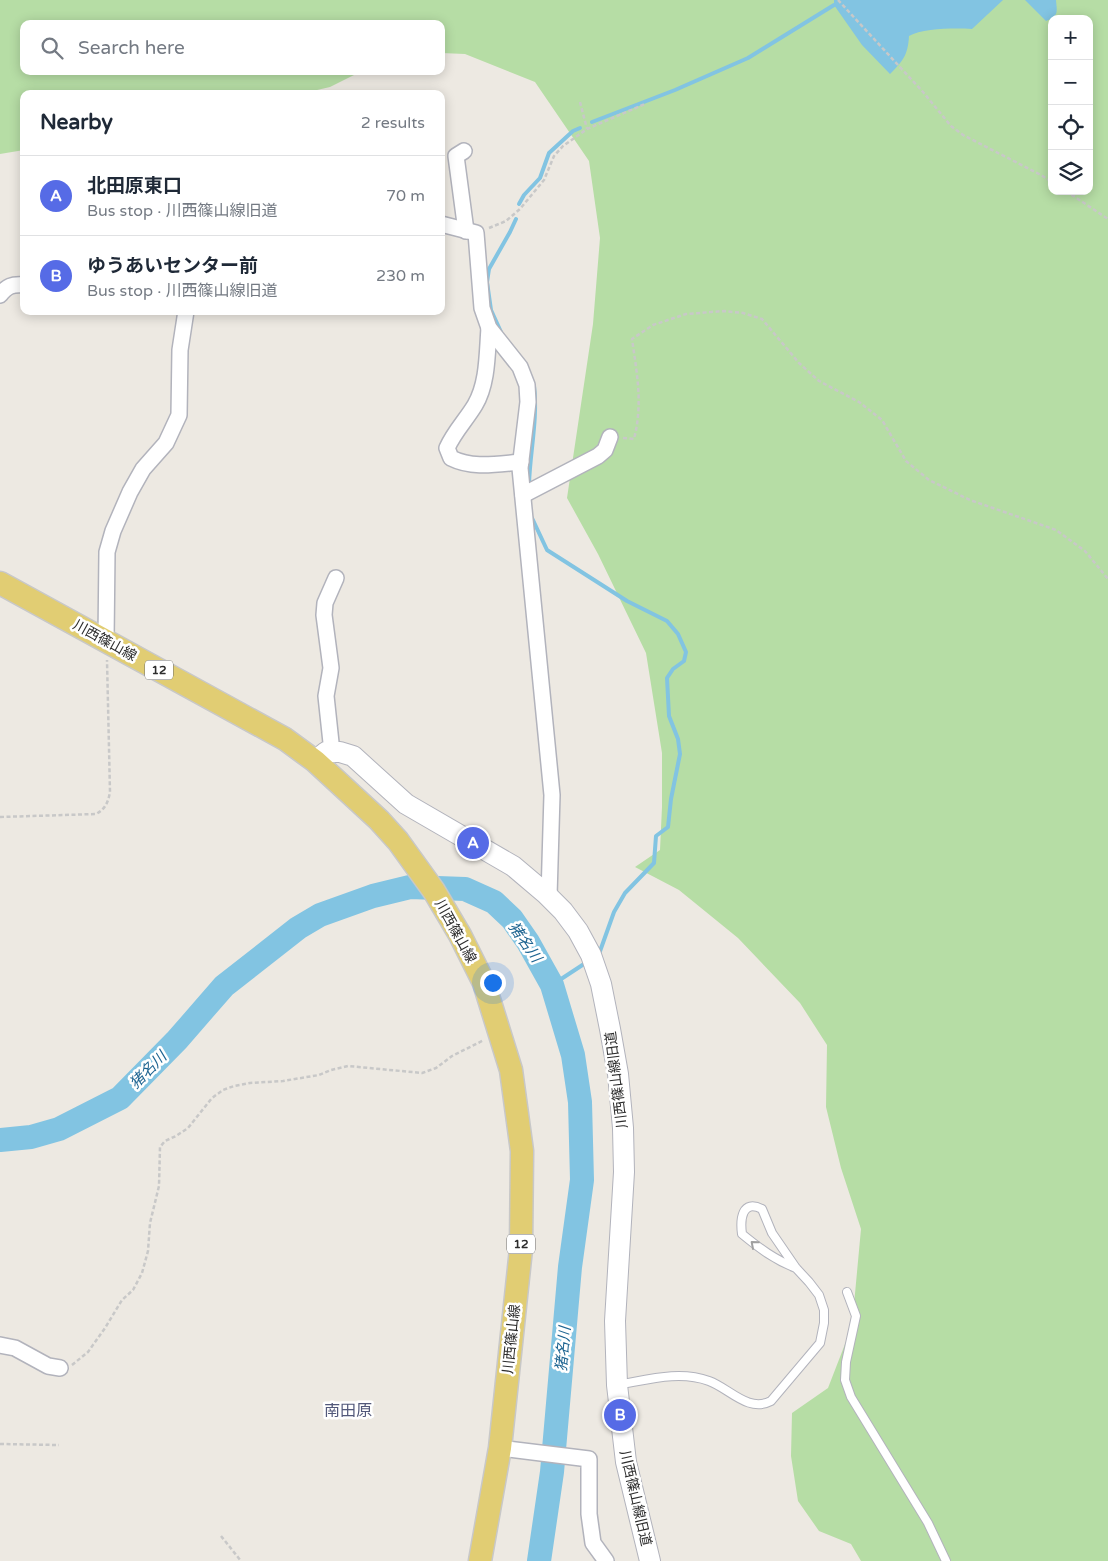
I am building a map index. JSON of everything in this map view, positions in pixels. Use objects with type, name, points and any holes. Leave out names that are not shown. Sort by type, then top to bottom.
[{"type":"main road","name":"川西篠山線","points":[[0,583],[285,739],[324,757],[398,841],[434,891],[460,935],[484,983],[511,1070],[522,1150],[521,1249],[500,1448],[480,1561]]},
{"type":"street","points":[[464,151],[456,156],[471,232],[482,308],[489,328],[520,367],[527,385],[528,402],[521,462],[527,493],[552,796],[549,896]]},
{"type":"street","points":[[445,225],[471,232]]},
{"type":"street","points":[[0,295],[6,287],[20,284]]},
{"type":"street","points":[[106,640],[107,552],[130,492],[143,470],[166,443],[179,415],[180,350],[185,315]]},
{"type":"street","points":[[489,328],[484,378],[476,403],[447,448],[451,458],[475,466],[521,462]]},
{"type":"street","points":[[527,493],[598,456],[605,450],[610,437]]},
{"type":"street","points":[[324,757],[326,696],[331,668],[324,615],[325,603],[336,578]]},
{"type":"street","name":"川西篠山線旧道","points":[[324,757],[340,752],[353,756],[406,804],[513,866],[549,896],[578,931],[591,956],[601,984],[618,1074],[622,1128],[624,1172],[615,1321],[617,1385],[626,1462],[650,1561]]},
{"type":"street","points":[[0,1345],[15,1348],[48,1366],[60,1368]]},
{"type":"street","points":[[500,1448],[589,1459],[589,1514],[593,1543],[606,1561]]},
{"type":"lane","points":[[617,1385],[680,1375],[700,1378],[719,1384],[745,1402],[762,1405],[771,1401],[820,1343],[824,1323],[824,1310],[819,1295],[796,1268],[772,1233],[762,1209],[756,1206],[748,1207],[742,1212],[740,1224],[742,1234],[764,1252],[782,1263],[796,1268]]},
{"type":"lane","points":[[848,1292],[856,1316],[846,1362],[845,1380],[851,1398],[928,1523],[946,1561]]},
{"type":"path","points":[[838,0],[923,92],[951,126],[964,135],[1048,179]]},
{"type":"path","points":[[580,102],[587,129]]},
{"type":"path","points":[[471,232],[506,221],[516,213],[544,180],[554,156],[563,146],[587,129],[645,104]]},
{"type":"path","points":[[1072,195],[1108,219]]},
{"type":"path","points":[[610,437],[634,439],[639,421],[640,397],[632,339],[653,325],[686,314],[724,311],[744,313],[762,319],[798,363],[819,381],[859,402],[882,420],[906,461],[928,480],[970,500],[1056,530],[1085,551],[1108,579]]},
{"type":"path","points":[[0,817],[96,814],[104,810],[110,792],[106,640]]},
{"type":"path","points":[[60,1368],[75,1364],[88,1352],[122,1300],[133,1290],[142,1273],[148,1251],[150,1223],[159,1186],[160,1148],[165,1141],[188,1128],[212,1098],[223,1090],[234,1086],[250,1083],[283,1082],[319,1075],[348,1066],[406,1073],[422,1073],[436,1068],[452,1056],[484,1040]]},
{"type":"path","points":[[0,1444],[59,1445]]},
{"type":"path","points":[[221,1536],[241,1561]]},
{"type":"green space","points":[[0,0],[1108,0],[1108,1561],[861,1561],[851,1544],[819,1531],[798,1501],[791,1456],[792,1413],[828,1388],[852,1326],[861,1229],[841,1168],[826,1107],[827,1045],[800,1003],[738,938],[679,890],[635,867],[660,850],[662,753],[646,653],[598,554],[567,498],[593,324],[600,238],[589,161],[535,82],[465,54],[445,53],[445,20],[20,20],[20,75],[354,75],[330,87],[317,90],[20,90],[20,151],[0,154]]},
{"type":"water","points":[[834,0],[1003,0],[972,29],[922,31],[909,36],[904,57],[890,74],[862,45],[834,5]]},
{"type":"water","points":[[1025,0],[1056,0],[1056,13],[1055,15],[1048,15],[1048,20],[1046,21]]},
{"type":"waterway","points":[[592,122],[675,90],[748,58],[834,5]]},
{"type":"waterway","points":[[519,204],[524,195],[540,178],[549,153],[573,131],[580,128]]},
{"type":"waterway","points":[[501,332],[491,310],[487,282],[489,269],[516,219]]},
{"type":"waterway","points":[[529,484],[534,423],[534,386]]},
{"type":"waterway","points":[[532,518],[547,550],[627,601],[667,621],[678,634],[686,652],[684,661],[673,669],[667,678],[669,716],[678,739],[680,754],[671,799],[668,827],[656,836],[654,863],[625,893],[614,912],[599,954]]},
{"type":"waterway","name":"猪名川","points":[[0,1140],[31,1137],[59,1129],[120,1098],[177,1040],[224,986],[298,928],[320,915],[373,896],[410,887],[465,889],[494,902],[512,919],[528,942],[552,985],[573,1055],[580,1102],[582,1180],[570,1267],[552,1472],[539,1561]]},
{"type":"waterway","points":[[552,985],[587,962]]},
{"type":"place","name":"北田原東口","points":[[473,843]]},
{"type":"place","name":"ゆうあいセンター前","points":[[620,1415]]},
{"type":"district","name":"南田原","points":[[348,1410]]}]
